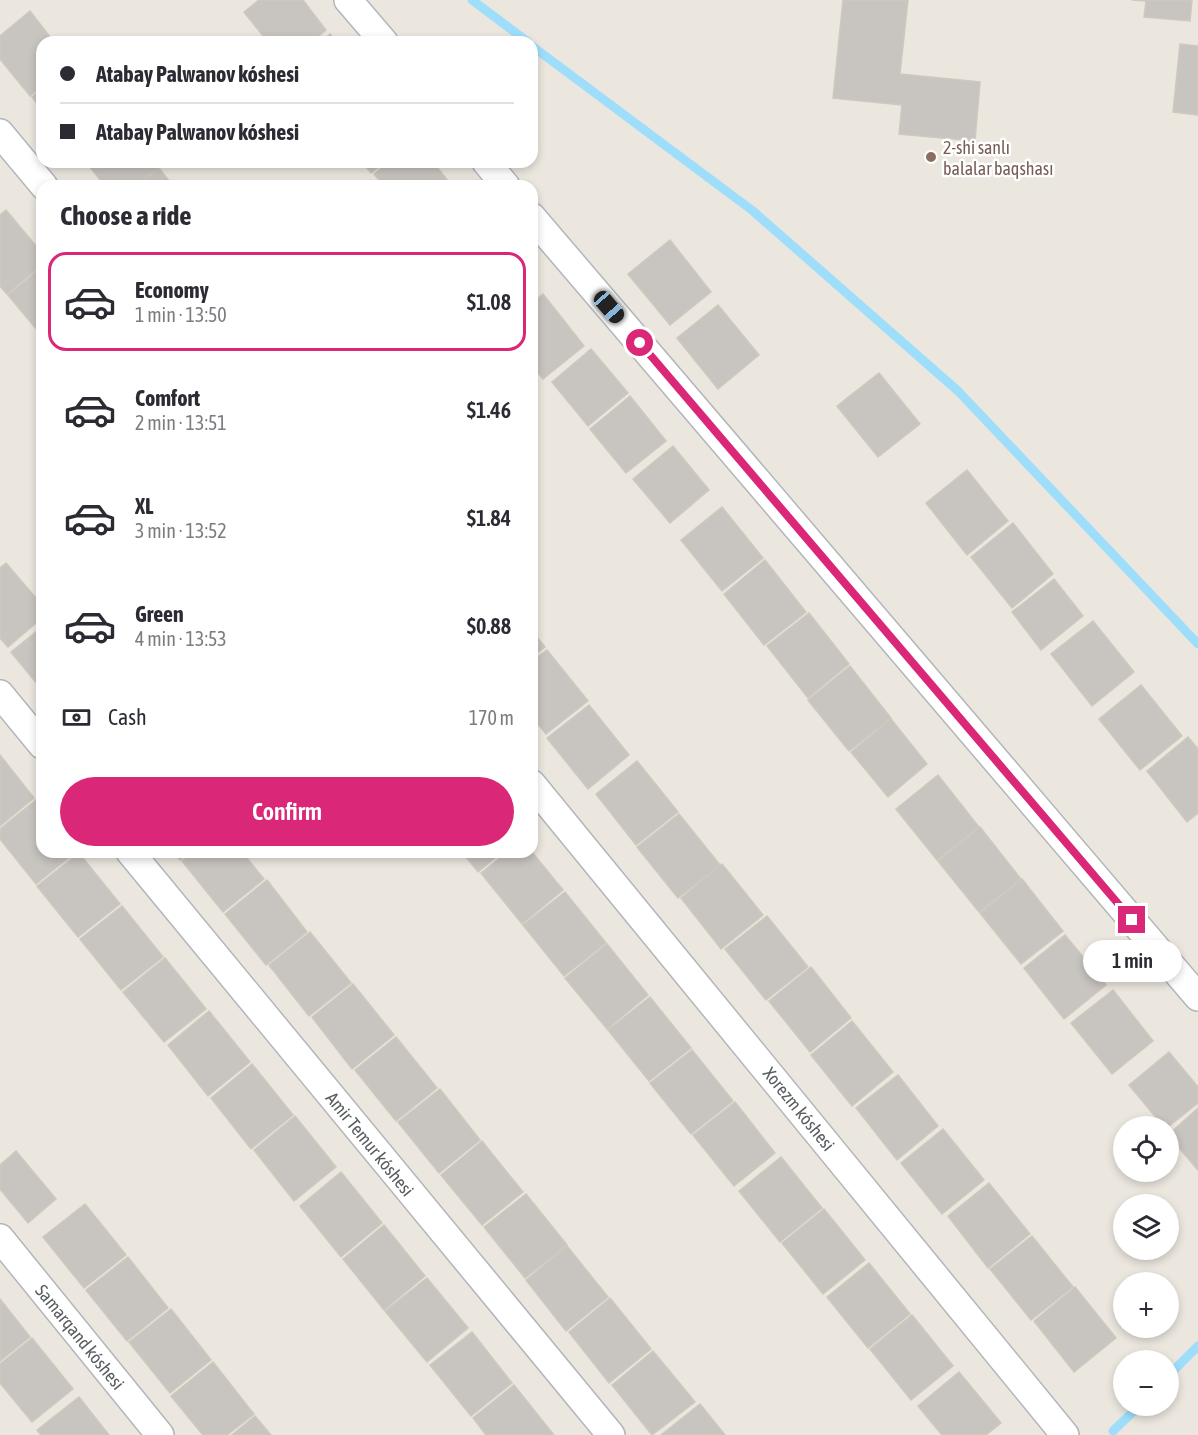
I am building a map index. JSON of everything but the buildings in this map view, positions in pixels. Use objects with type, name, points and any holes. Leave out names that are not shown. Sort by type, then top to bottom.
[{"type":"street","points":[[348,0],[379,36]]},
{"type":"street","points":[[0,133],[39,180]]},
{"type":"street","points":[[491,168],[501,180]]},
{"type":"street","points":[[538,224],[1198,997]]},
{"type":"street","points":[[0,694],[36,738]]},
{"type":"street","name":"Xorezm kóshesi","points":[[538,791],[1065,1435]]},
{"type":"street","name":"Amir Temur kóshesi","points":[[135,858],[610,1435]]},
{"type":"street","name":"Samarqand kóshesi","points":[[0,1238],[160,1435]]},
{"type":"waterway","points":[[472,0],[520,36]]},
{"type":"waterway","points":[[538,50],[753,211],[958,391],[1198,644]]},
{"type":"waterway","points":[[1179,1365],[1198,1346]]},
{"type":"waterway","points":[[1113,1431],[1129,1416]]},
{"type":"place","name":"2-shi sanlı balalar baqshası","points":[[931,157]]},
{"type":"route","points":[[640,343],[1132,920]]}]
